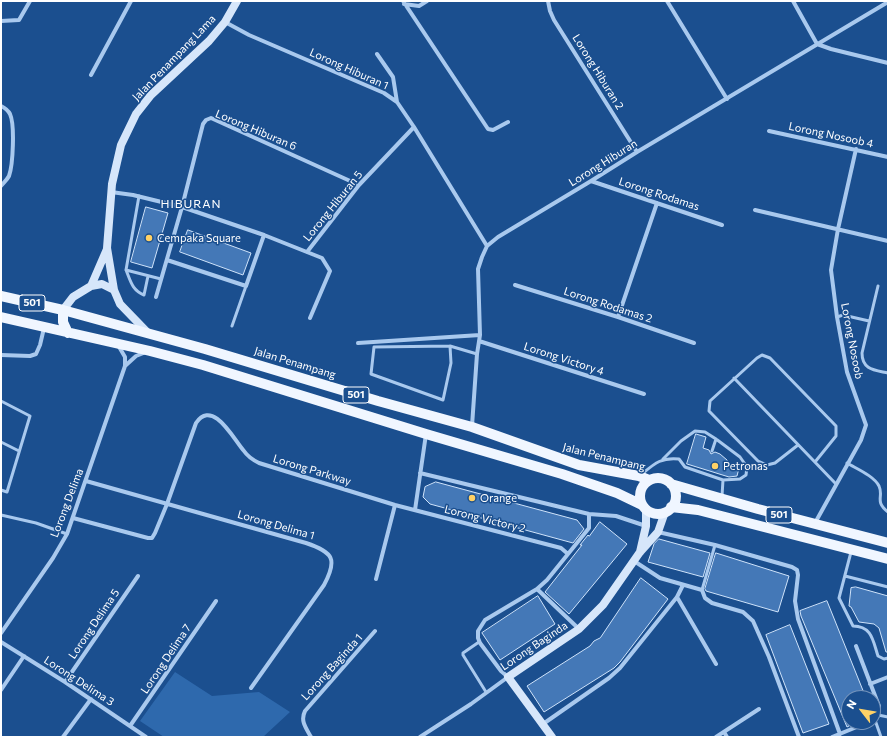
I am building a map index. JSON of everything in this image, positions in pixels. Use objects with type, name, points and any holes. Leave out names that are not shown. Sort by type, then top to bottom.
[{"type":"main road","name":"Jalan Penampang Lama","points":[[149,334],[120,304],[114,290],[107,248],[112,192],[121,145],[136,114],[151,95],[209,40],[225,22],[237,1]]},
{"type":"main road","name":"Jalan Penampang Lama","points":[[90,286],[107,248]]},
{"type":"main road","points":[[68,333],[63,322],[63,310],[73,297],[90,286],[102,284],[114,290]]},
{"type":"main road","name":"Jalan Penampang","points":[[1,296],[63,310],[205,349],[472,427],[579,465],[639,476],[649,480]]},
{"type":"main road","name":"501","points":[[1,317],[150,351],[203,365],[573,478],[617,493],[644,507]]},
{"type":"main road","points":[[356,394],[354,401],[360,413]]},
{"type":"main road","points":[[657,478],[665,479],[671,484],[675,492],[675,500],[668,510],[658,514],[651,513],[644,507],[640,498],[640,491],[649,480],[657,478]]},
{"type":"main road","name":"501","points":[[671,484],[814,524],[888,542]]},
{"type":"main road","name":"Lorong Baginda","points":[[640,552],[646,526],[644,507]]},
{"type":"main road","name":"501","points":[[668,510],[698,510],[888,559]]},
{"type":"main road","name":"Lorong Baginda","points":[[508,677],[579,629],[603,605],[640,552],[658,532],[668,510]]},
{"type":"main road","points":[[508,677],[552,737]]},
{"type":"street","points":[[1,21],[19,20],[30,1]]},
{"type":"street","points":[[91,76],[131,1]]},
{"type":"street","points":[[404,3],[419,6],[427,1]]},
{"type":"street","name":"Lorong Hiburan 2","points":[[548,1],[554,20],[637,152]]},
{"type":"street","points":[[666,1],[727,99]]},
{"type":"street","points":[[793,1],[817,44],[831,49],[888,63]]},
{"type":"street","name":"Lorong Hiburan","points":[[487,246],[498,237],[592,181],[637,152],[888,2]]},
{"type":"street","points":[[404,3],[488,129],[493,130],[508,122]]},
{"type":"street","name":"Lorong Hiburan 1","points":[[225,22],[249,35],[384,93],[397,102],[487,246]]},
{"type":"street","points":[[377,54],[393,77],[397,102]]},
{"type":"street","points":[[1,106],[8,110],[12,122],[13,133],[12,159],[9,177],[1,186]]},
{"type":"street","name":"Lorong Hiburan 6","points":[[182,207],[203,124],[206,120],[211,118],[359,185]]},
{"type":"street","name":"Lorong Hiburan 5","points":[[112,192],[139,196],[182,207],[264,235],[307,252],[359,185],[414,127]]},
{"type":"street","name":"Lorong Nosoob 4","points":[[770,131],[888,157]]},
{"type":"street","name":"Lorong Nosoob","points":[[814,524],[861,440],[866,425],[847,372],[837,317],[831,270],[838,229],[856,149]]},
{"type":"street","name":"Lorong Rodamas","points":[[592,181],[722,225]]},
{"type":"street","points":[[618,317],[657,203]]},
{"type":"street","points":[[156,297],[182,207]]},
{"type":"street","points":[[756,210],[888,240]]},
{"type":"street","points":[[167,260],[246,286],[264,235]]},
{"type":"street","points":[[472,427],[477,354],[480,335],[478,269],[487,246]]},
{"type":"street","points":[[307,252],[322,258],[330,271],[310,318]]},
{"type":"street","name":"Lorong Rodamas 2","points":[[515,285],[618,317],[694,343]]},
{"type":"street","points":[[1,355],[30,356],[36,354],[44,328]]},
{"type":"street","points":[[358,343],[480,335]]},
{"type":"street","name":"Lorong Victory 4","points":[[479,341],[644,394]]},
{"type":"street","points":[[117,344],[125,357],[125,366]]},
{"type":"street","points":[[125,366],[136,356],[150,351]]},
{"type":"street","name":"Lorong Delima","points":[[1,633],[54,558],[67,534],[125,366]]},
{"type":"street","name":"Lorong Parkway","points":[[167,504],[194,428],[199,419],[204,416],[211,416],[226,427],[248,456],[259,462],[395,505]]},
{"type":"street","points":[[415,510],[426,434]]},
{"type":"street","points":[[420,473],[589,514],[616,516],[646,526]]},
{"type":"street","name":"Lorong Delima 1","points":[[86,480],[320,547],[327,552],[332,562],[330,574],[324,585],[250,688]]},
{"type":"street","points":[[73,518],[152,538],[167,504]]},
{"type":"street","points":[[376,579],[395,505]]},
{"type":"street","name":"Lorong Victory 2","points":[[395,505],[560,548],[568,554]]},
{"type":"street","points":[[508,677],[501,672],[480,642],[478,638],[478,631],[485,620],[537,589],[547,580],[589,528],[589,514]]},
{"type":"street","points":[[658,532],[715,545],[792,567],[797,570],[798,575],[795,602],[798,619],[840,734]]},
{"type":"street","points":[[634,561],[660,578],[702,590],[705,598],[712,603],[743,612],[753,620],[769,657],[799,737]]},
{"type":"street","name":"Lorong Delima 5","points":[[66,682],[138,576]]},
{"type":"street","points":[[543,725],[609,678],[620,668],[677,597],[683,585]]},
{"type":"street","points":[[537,589],[579,629]]},
{"type":"street","points":[[677,597],[716,664]]},
{"type":"street","name":"Lorong Delima 7","points":[[130,726],[216,601]]},
{"type":"street","name":"Lorong Baginda 1","points":[[311,737],[304,725],[302,716],[305,711],[376,631]]},
{"type":"street","name":"Lorong Delima 3","points":[[1,642],[66,682],[146,737]]},
{"type":"street","points":[[856,646],[872,690]]},
{"type":"street","points":[[1,690],[24,656]]},
{"type":"street","name":"Lorong Baginda","points":[[420,737],[508,677]]},
{"type":"street","points":[[870,684],[888,677]]},
{"type":"street","points":[[63,737],[90,699]]},
{"type":"street","points":[[716,737],[759,709]]},
{"type":"street","points":[[832,737],[850,730]]},
{"type":"street","points":[[724,732],[727,737]]},
{"type":"lane","points":[[139,196],[126,270],[134,289],[144,295],[148,276]]},
{"type":"lane","points":[[126,270],[161,279]]},
{"type":"lane","points":[[232,326],[246,286]]},
{"type":"lane","points":[[878,286],[862,353],[862,360],[864,364],[870,368],[888,373]]},
{"type":"lane","points":[[837,317],[843,315],[869,321]]},
{"type":"lane","points":[[450,346],[452,363],[443,400],[371,374],[374,347],[450,346],[477,354]]},
{"type":"lane","points":[[798,445],[775,464],[767,465],[758,461],[709,411],[710,401],[757,358],[762,355],[770,358],[836,426],[836,436],[815,462]]},
{"type":"lane","points":[[734,378],[836,484]]},
{"type":"lane","points":[[1,401],[30,416],[7,492],[1,490]]},
{"type":"lane","points":[[639,476],[663,459],[681,441],[695,431],[705,432],[740,457],[747,467],[746,475],[740,479],[722,480],[706,473],[685,467],[678,458],[663,459]]},
{"type":"lane","points":[[712,451],[716,439]]},
{"type":"lane","points":[[1,442],[19,452]]},
{"type":"lane","points":[[848,463],[875,480],[880,488],[882,507],[888,512]]},
{"type":"lane","points":[[722,480],[722,499]]},
{"type":"lane","points":[[1,516],[36,523],[67,534]]},
{"type":"lane","points":[[702,590],[715,545]]},
{"type":"lane","points":[[852,550],[839,598],[853,626],[860,626],[870,632],[878,656],[884,659],[888,658]]},
{"type":"lane","points":[[845,576],[888,587]]},
{"type":"lane","points":[[480,642],[463,653],[463,655],[486,692]]},
{"type":"shaded area","points":[[175,672],[212,696],[259,692],[290,712],[263,737],[164,737],[140,721]]},
{"type":"building","name":"Cempaka Square","points":[[146,207],[168,213],[152,268],[131,262]]},
{"type":"building","points":[[188,230],[251,253],[243,275],[180,252]]},
{"type":"building","points":[[696,434],[706,437],[703,448],[709,450],[711,454],[715,452],[720,454],[727,460],[728,464],[739,468],[737,476],[729,477],[687,464]]},
{"type":"building","points":[[436,482],[577,520],[584,529],[573,543],[430,504],[423,497],[425,487]]},
{"type":"building","points":[[600,522],[627,544],[569,614],[545,592],[582,545],[580,545]]},
{"type":"building","points":[[659,539],[710,553],[703,577],[648,562],[654,544]]},
{"type":"building","points":[[716,553],[789,576],[778,612],[706,591],[705,589]]},
{"type":"building","points":[[641,578],[668,599],[614,668],[544,712],[527,686],[600,638]]},
{"type":"building","points":[[856,587],[888,596],[888,652],[886,652],[879,628],[874,624],[859,622],[849,606],[851,588]]},
{"type":"building","points":[[538,596],[555,624],[500,660],[482,633]]},
{"type":"building","points":[[827,601],[863,690],[841,690],[841,713],[801,616],[800,611]]},
{"type":"building","points":[[790,625],[829,724],[803,733],[766,635]]},
{"type":"place","name":"Cempaka Square","points":[[149,238]]},
{"type":"place","name":"Petronas","points":[[715,466]]},
{"type":"place","name":"Orange","points":[[472,498]]},
{"type":"district","name":"HIBURAN","points":[[191,204]]}]
